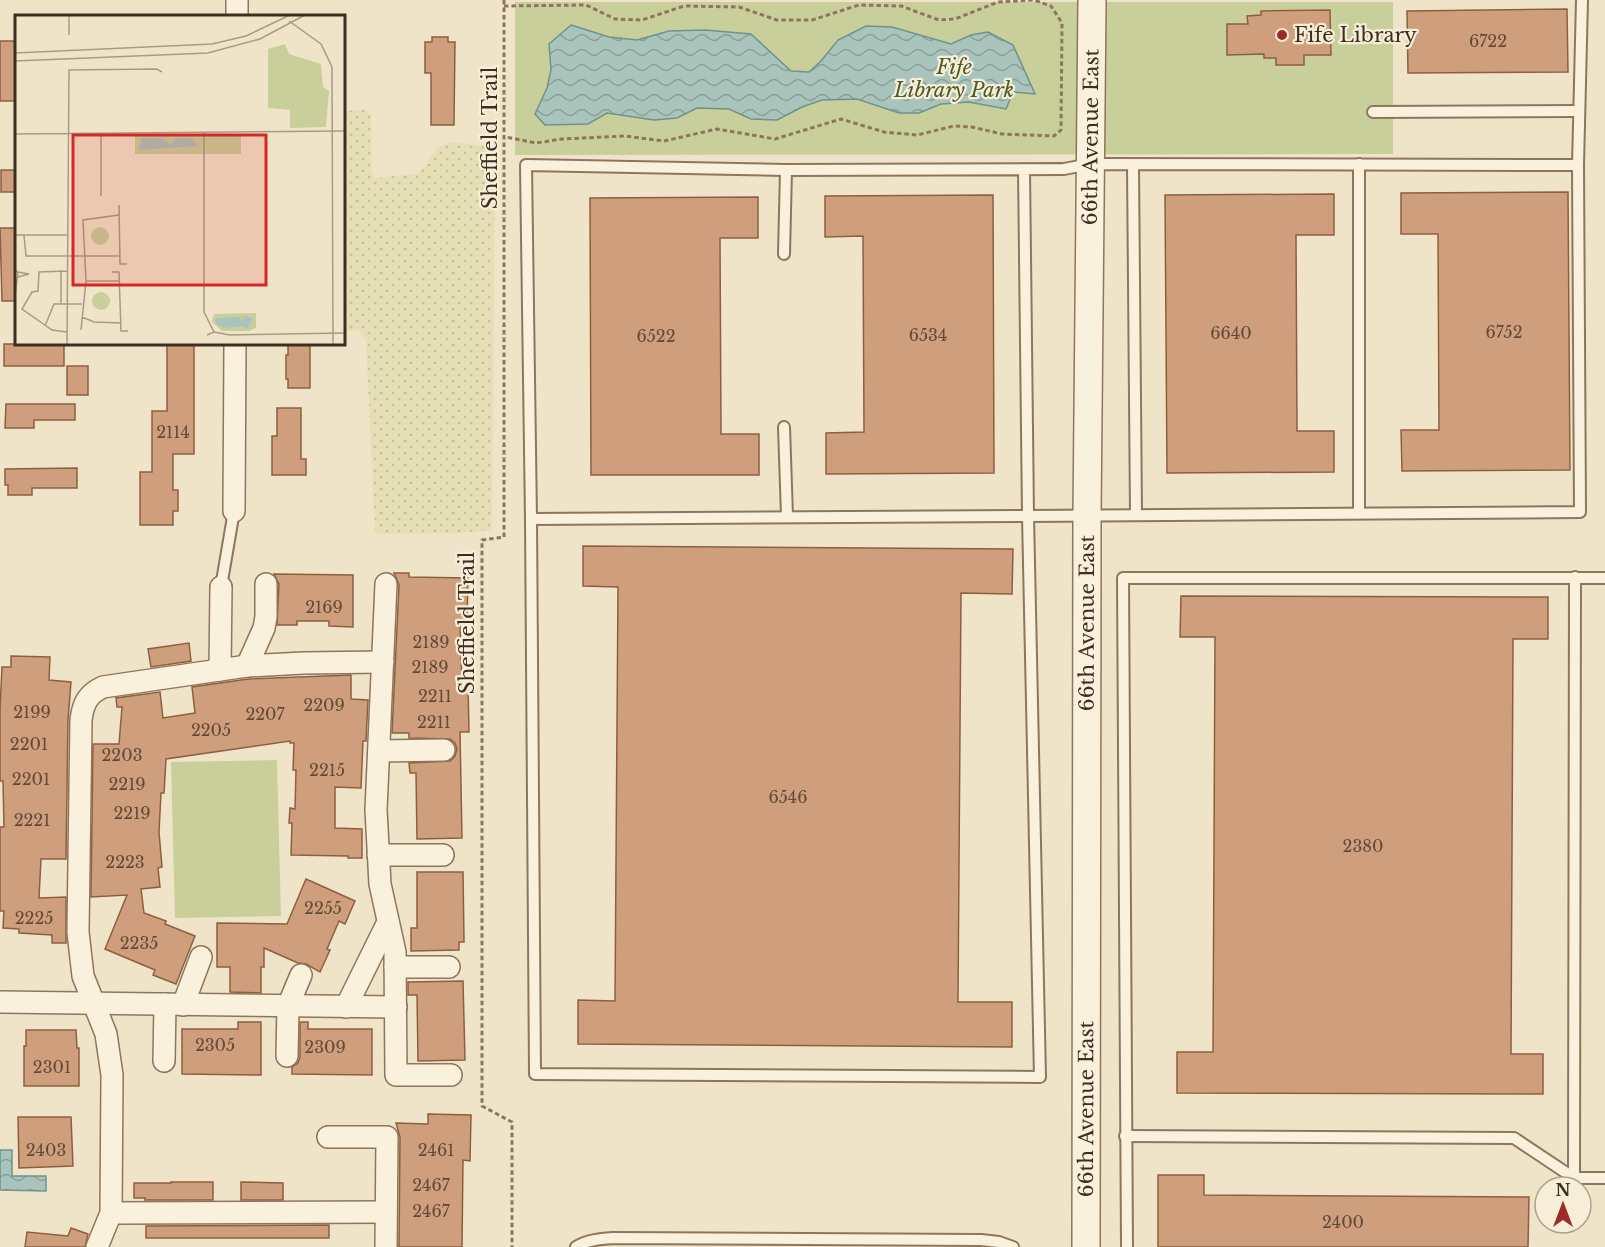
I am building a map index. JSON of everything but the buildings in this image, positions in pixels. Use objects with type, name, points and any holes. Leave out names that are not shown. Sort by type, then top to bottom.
[{"type":"street","name":"66th Avenue East","points":[[1086,1247],[1092,0]]},
{"type":"street","points":[[234,511],[235,345]]},
{"type":"street","points":[[247,666],[264,628],[266,584]]},
{"type":"street","points":[[386,584],[376,810],[380,884],[395,952],[396,1075],[451,1075]]},
{"type":"street","points":[[220,670],[221,587]]},
{"type":"street","points":[[97,1247],[111,1213],[111,1060],[106,1034],[83,976],[78,932],[81,720],[84,703],[90,695],[103,687],[247,666],[382,662]]},
{"type":"street","points":[[379,751],[444,750]]},
{"type":"street","points":[[378,855],[443,855]]},
{"type":"street","points":[[346,1007],[388,922]]},
{"type":"street","points":[[164,1061],[174,1004],[201,957]]},
{"type":"street","points":[[395,967],[449,967]]},
{"type":"street","points":[[287,1056],[288,1006],[301,975]]},
{"type":"street","points":[[0,1002],[396,1007]]},
{"type":"street","points":[[328,1137],[387,1137],[386,1247]]},
{"type":"street","points":[[111,1213],[386,1212]]},
{"type":"lane","points":[[531,519],[1580,512],[1578,111],[1581,0]]},
{"type":"lane","points":[[1373,112],[1578,111]]},
{"type":"lane","points":[[1024,169],[1028,516],[1040,1077],[535,1074],[526,165],[786,170],[1024,169],[1064,169],[1090,164],[1578,165]]},
{"type":"lane","points":[[1359,164],[1359,513]]},
{"type":"lane","points":[[1133,165],[1136,515]]},
{"type":"lane","points":[[784,254],[786,170]]},
{"type":"lane","points":[[784,427],[787,516]]},
{"type":"lane","points":[[221,587],[234,511]]},
{"type":"lane","points":[[1574,1175],[1575,577]]},
{"type":"lane","points":[[1127,1247],[1123,578],[1605,578]]},
{"type":"lane","points":[[1125,1136],[1514,1138],[1568,1175]]},
{"type":"lane","points":[[576,1247],[583,1243],[613,1238],[981,1240],[999,1242],[1013,1247]]},
{"type":"path","name":"Sheffield Trail","points":[[504,0],[506,137],[504,537],[483,540],[482,1106],[512,1122],[512,1247]]},
{"type":"path","points":[[504,6],[586,5],[615,19],[642,20],[684,6],[739,7],[777,20],[812,20],[859,5],[902,6],[939,20],[955,19],[998,2],[1034,0],[1051,6],[1062,23],[1061,130],[1054,136],[1002,134],[972,127],[954,126],[916,135],[884,132],[841,119],[775,139],[717,129],[664,141],[625,136],[536,143],[506,137]]},
{"type":"shaded area","points":[[366,110],[371,114],[372,172],[375,178],[416,174],[425,166],[437,148],[449,142],[488,146],[495,152],[492,524],[490,530],[460,533],[378,534],[375,530],[366,340],[358,331],[345,331],[345,111]]},
{"type":"green space","name":"Fife Library Park","points":[[515,2],[1393,2],[1393,154],[515,155]]},
{"type":"green space","points":[[277,760],[281,916],[175,918],[171,762]]},
{"type":"water","points":[[571,25],[609,37],[637,40],[669,31],[705,30],[751,34],[791,71],[809,72],[838,40],[866,26],[892,27],[951,44],[971,35],[988,32],[1013,45],[1035,94],[1013,92],[1006,109],[969,102],[941,104],[919,113],[899,113],[857,99],[822,100],[777,120],[751,119],[729,109],[697,108],[677,118],[654,120],[607,113],[588,124],[545,125],[535,114],[547,88],[551,70],[549,44]]},
{"type":"water","points":[[0,1150],[12,1150],[12,1176],[46,1176],[46,1191],[0,1190]]},
{"type":"place","name":"Fife Library","points":[[1282,35]]}]
